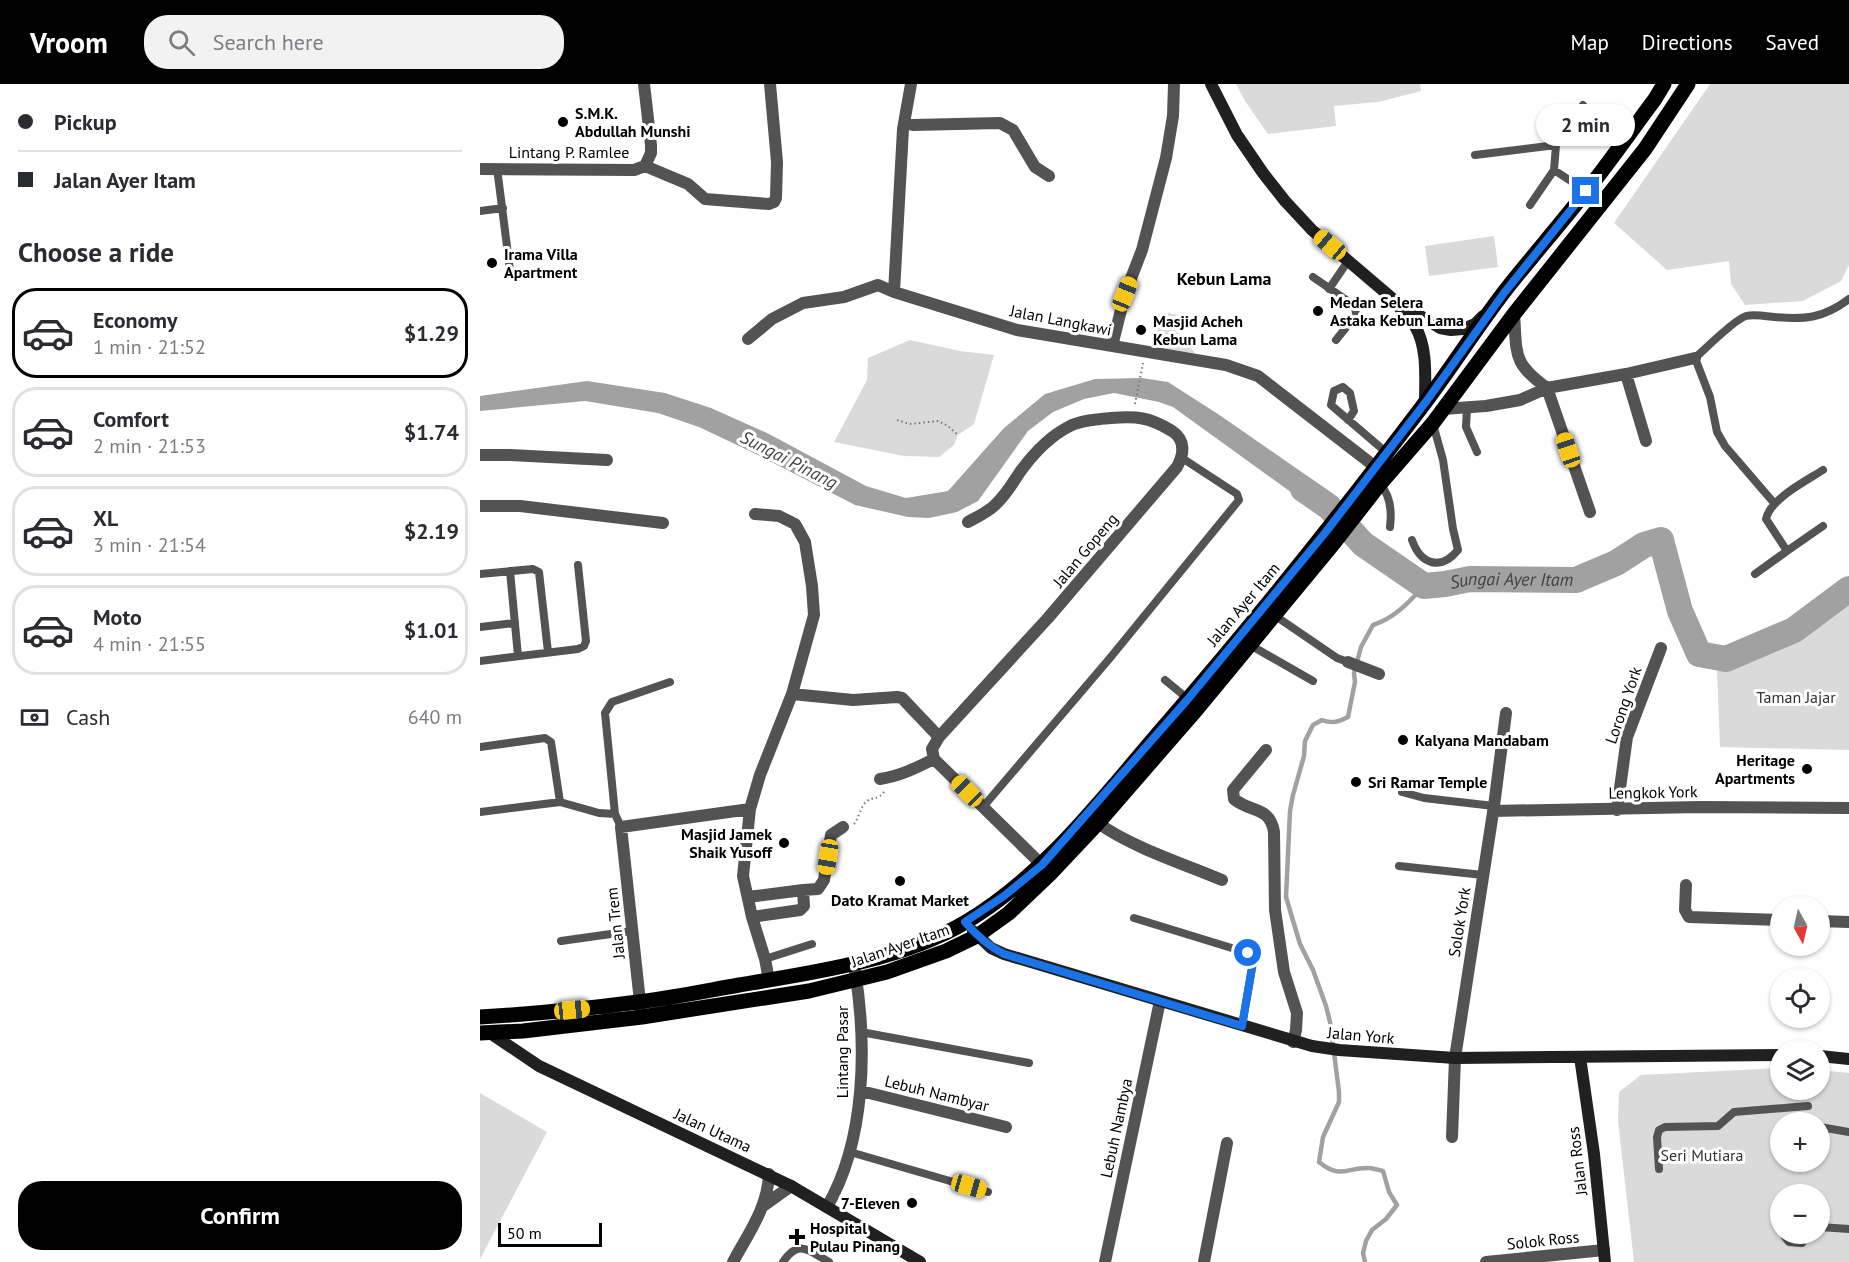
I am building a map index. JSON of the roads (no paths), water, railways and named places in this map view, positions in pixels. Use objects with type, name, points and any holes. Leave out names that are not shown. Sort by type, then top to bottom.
[{"type":"main road","name":"Jalan Ayer Itam","points":[[1381,476],[1387,453],[1504,293],[1586,191],[1664,84]]},
{"type":"main road","name":"Jalan Ayer Itam","points":[[480,1017],[641,1009],[809,991],[887,972],[946,951],[977,936],[1009,913],[1098,823],[1197,709],[1274,615],[1362,496],[1433,423],[1514,314],[1644,149],[1688,84]]},
{"type":"main road","name":"Jalan Ayer Itam","points":[[485,1033],[557,1027],[854,963],[905,948],[965,922],[1004,896],[1042,865],[1329,538]]},
{"type":"street","name":"Lintang P. Ramlee","points":[[480,169],[634,170],[645,166],[651,153],[651,145],[644,84]]},
{"type":"street","points":[[645,166],[688,184],[705,199],[769,204],[774,202],[777,162],[770,84]]},
{"type":"street","points":[[894,292],[904,123],[911,84]]},
{"type":"street","points":[[1112,346],[1125,294],[1142,250],[1166,158],[1173,116],[1174,84]]},
{"type":"street","points":[[1212,84],[1237,135],[1263,173],[1312,230],[1393,299],[1440,328],[1451,330],[1463,329],[1475,324],[1504,293]]},
{"type":"street","points":[[904,123],[913,125],[1000,123],[1013,130],[1035,167],[1049,176]]},
{"type":"street","name":"Jalan Langkawi","points":[[748,339],[772,319],[803,303],[844,297],[878,285],[1017,330],[1226,365],[1258,376],[1381,476]]},
{"type":"street","points":[[1393,299],[1420,336],[1424,355],[1425,403]]},
{"type":"street","points":[[1514,314],[1520,364],[1547,388],[1590,512]]},
{"type":"street","points":[[1443,409],[1486,406],[1520,400],[1547,388],[1626,374],[1695,358]]},
{"type":"street","points":[[1626,374],[1646,441]]},
{"type":"street","points":[[968,522],[994,507],[1009,491],[1021,471],[1043,445],[1072,425],[1103,419],[1132,417],[1155,421],[1176,434],[1181,442],[1182,458]]},
{"type":"street","points":[[480,455],[607,460]]},
{"type":"street","name":"Jalan Gopeng","points":[[934,759],[933,749],[939,737],[1048,618],[1177,467],[1182,458]]},
{"type":"street","points":[[480,506],[520,506],[663,523]]},
{"type":"street","points":[[755,514],[779,516],[795,524],[805,542],[814,615],[792,694],[760,776],[750,809],[743,876],[769,981]]},
{"type":"street","name":"Lorong York","points":[[1617,810],[1627,737],[1661,648]]},
{"type":"street","points":[[1348,662],[1379,674]]},
{"type":"street","points":[[792,694],[853,700],[902,698],[939,737]]},
{"type":"street","name":"Solok York","points":[[1452,1137],[1455,1058],[1484,875],[1506,713]]},
{"type":"street","points":[[1266,750],[1233,790],[1234,799],[1240,804],[1264,813],[1272,821],[1275,910],[1284,972],[1297,1013],[1293,1042]]},
{"type":"street","points":[[885,778],[911,771],[934,759],[1042,865]]},
{"type":"street","name":"Lengkok York","points":[[1493,809],[1849,808]]},
{"type":"street","points":[[621,827],[750,809]]},
{"type":"street","points":[[1098,823],[1109,831],[1222,880]]},
{"type":"street","name":"Jalan Trem","points":[[621,827],[641,1009]]},
{"type":"street","points":[[748,897],[818,889],[824,880],[831,835],[843,827]]},
{"type":"street","points":[[1686,885],[1685,910],[1689,917],[1770,920]]},
{"type":"street","points":[[752,917],[800,910],[804,906],[803,890]]},
{"type":"street","points":[[1830,921],[1849,922]]},
{"type":"street","name":"Jalan York","points":[[965,922],[991,948],[1004,954],[1311,1046],[1455,1058],[1770,1055]]},
{"type":"street","name":"Lintang Pasar","points":[[827,1207],[837,1190],[850,1152],[861,1091],[861,1032],[854,963]]},
{"type":"street","name":"Lebuh Nambya","points":[[1105,1262],[1160,1001]]},
{"type":"street","name":"Jalan Utama","points":[[485,1033],[539,1066],[769,1174],[920,1262]]},
{"type":"street","name":"Jalan Ross","points":[[1580,1057],[1594,1154],[1604,1256]]},
{"type":"street","points":[[1830,1057],[1849,1059]]},
{"type":"street","name":"Lebuh Nambyar","points":[[861,1091],[1006,1127]]},
{"type":"street","points":[[1204,1262],[1227,1143]]},
{"type":"street","points":[[733,1262],[763,1206],[769,1174]]},
{"type":"street","points":[[763,1206],[791,1186]]},
{"type":"street","name":"Solok Ross","points":[[1486,1262],[1604,1256]]},
{"type":"lane","points":[[1530,205],[1554,170],[1556,145],[1583,105]]},
{"type":"lane","points":[[1475,155],[1556,145]]},
{"type":"lane","points":[[498,168],[510,270]]},
{"type":"lane","points":[[1554,170],[1586,191]]},
{"type":"lane","points":[[480,211],[503,208]]},
{"type":"lane","points":[[1329,289],[1348,261]]},
{"type":"lane","points":[[1313,277],[1355,306],[1356,315],[1336,340]]},
{"type":"lane","points":[[1773,503],[1725,446],[1717,432],[1710,397],[1695,358],[1745,316],[1810,318],[1832,310],[1849,299]]},
{"type":"lane","points":[[1467,408],[1466,427],[1477,452]]},
{"type":"lane","points":[[1348,420],[1387,453]]},
{"type":"lane","points":[[1412,540],[1424,560],[1435,564],[1451,559],[1458,550],[1443,460],[1433,423]]},
{"type":"lane","points":[[983,807],[1110,658],[1239,500],[1237,494],[1182,458]]},
{"type":"lane","points":[[1787,551],[1766,519],[1767,514],[1773,503],[1822,470]]},
{"type":"lane","points":[[1381,476],[1391,512],[1390,527]]},
{"type":"lane","points":[[1755,574],[1823,526]]},
{"type":"lane","points":[[480,661],[578,649],[584,646],[586,641],[578,566]]},
{"type":"lane","points":[[480,574],[533,569],[539,572],[548,652]]},
{"type":"lane","points":[[510,571],[518,656]]},
{"type":"lane","points":[[1274,615],[1337,658],[1348,662]]},
{"type":"lane","points":[[480,627],[515,623]]},
{"type":"lane","points":[[1250,645],[1313,681]]},
{"type":"lane","points":[[1165,680],[1188,699]]},
{"type":"lane","points":[[621,827],[615,814],[605,713],[612,702],[670,682]]},
{"type":"lane","points":[[480,747],[545,738],[551,742],[560,801]]},
{"type":"lane","points":[[1402,792],[1424,798],[1493,809]]},
{"type":"lane","points":[[480,812],[560,801],[599,813],[615,814]]},
{"type":"lane","points":[[1399,866],[1484,875]]},
{"type":"lane","points":[[1134,918],[1248,953],[1253,962],[1242,1026]]},
{"type":"lane","points":[[561,940],[632,931]]},
{"type":"lane","points":[[765,959],[812,944]]},
{"type":"lane","points":[[861,1032],[1029,1063]]},
{"type":"lane","points":[[1659,1169],[1657,1137],[1659,1130],[1665,1127],[1718,1126],[1734,1112],[1808,1106]]},
{"type":"lane","points":[[1830,1129],[1849,1132]]},
{"type":"lane","points":[[850,1152],[988,1192]]},
{"type":"lane","points":[[1830,1228],[1849,1229]]},
{"type":"lane","points":[[783,1262],[790,1251],[797,1248],[803,1248],[829,1262]]},
{"type":"water","name":"Sungai Pinang","points":[[1142,378],[1168,382],[1339,498],[1324,516],[1173,407],[1114,393],[1084,399],[1053,412],[1028,431],[978,501],[957,512],[929,518],[908,517],[855,505],[699,427],[658,413],[585,401],[480,411],[480,396],[587,381],[665,393],[711,408],[769,434],[866,486],[906,498],[948,491],[1004,428],[1045,394],[1095,379]]},
{"type":"waterway","name":"Sungai Ayer Itam","points":[[1303,489],[1329,507],[1363,544],[1424,586],[1470,579],[1576,580],[1616,563],[1644,545],[1661,540],[1680,611],[1699,654],[1726,659],[1794,630],[1849,589]]},
{"type":"waterway","points":[[1365,1262],[1363,1253],[1372,1230],[1386,1219],[1397,1205],[1389,1192],[1383,1171],[1361,1168],[1338,1172],[1319,1162],[1323,1137],[1339,1102],[1339,1092],[1326,1006],[1313,970],[1300,944],[1286,897],[1290,811],[1304,756],[1305,741],[1313,725],[1322,720],[1335,722],[1348,717],[1355,682],[1354,673],[1361,647],[1373,625],[1395,614],[1424,586]]},
{"type":"place","name":"S.M.K. Abdullah Munshi","points":[[563,122]]},
{"type":"place","name":"Irama Villa Apartment","points":[[492,263]]},
{"type":"place","name":"Medan Selera Astaka Kebun Lama","points":[[1318,311]]},
{"type":"place","name":"Masjid Acheh Kebun Lama","points":[[1141,330]]},
{"type":"place","name":"Kalyana Mandabam","points":[[1403,740]]},
{"type":"place","name":"Heritage Apartments","points":[[1807,769]]},
{"type":"place","name":"Sri Ramar Temple","points":[[1356,782]]},
{"type":"place","name":"Masjid Jamek Shaik Yusoff","points":[[784,843]]},
{"type":"place","name":"Dato Kramat Market","points":[[900,881]]},
{"type":"place","name":"7-Eleven","points":[[912,1203]]},
{"type":"place","name":"Hospital Pulau Pinang","points":[[797,1237]]},
{"type":"district","name":"Kebun Lama","points":[[1224,279]]},
{"type":"park label","name":"Taman Jajar","points":[[1796,697]]},
{"type":"park label","name":"Seri Mutiara","points":[[1702,1155]]}]
